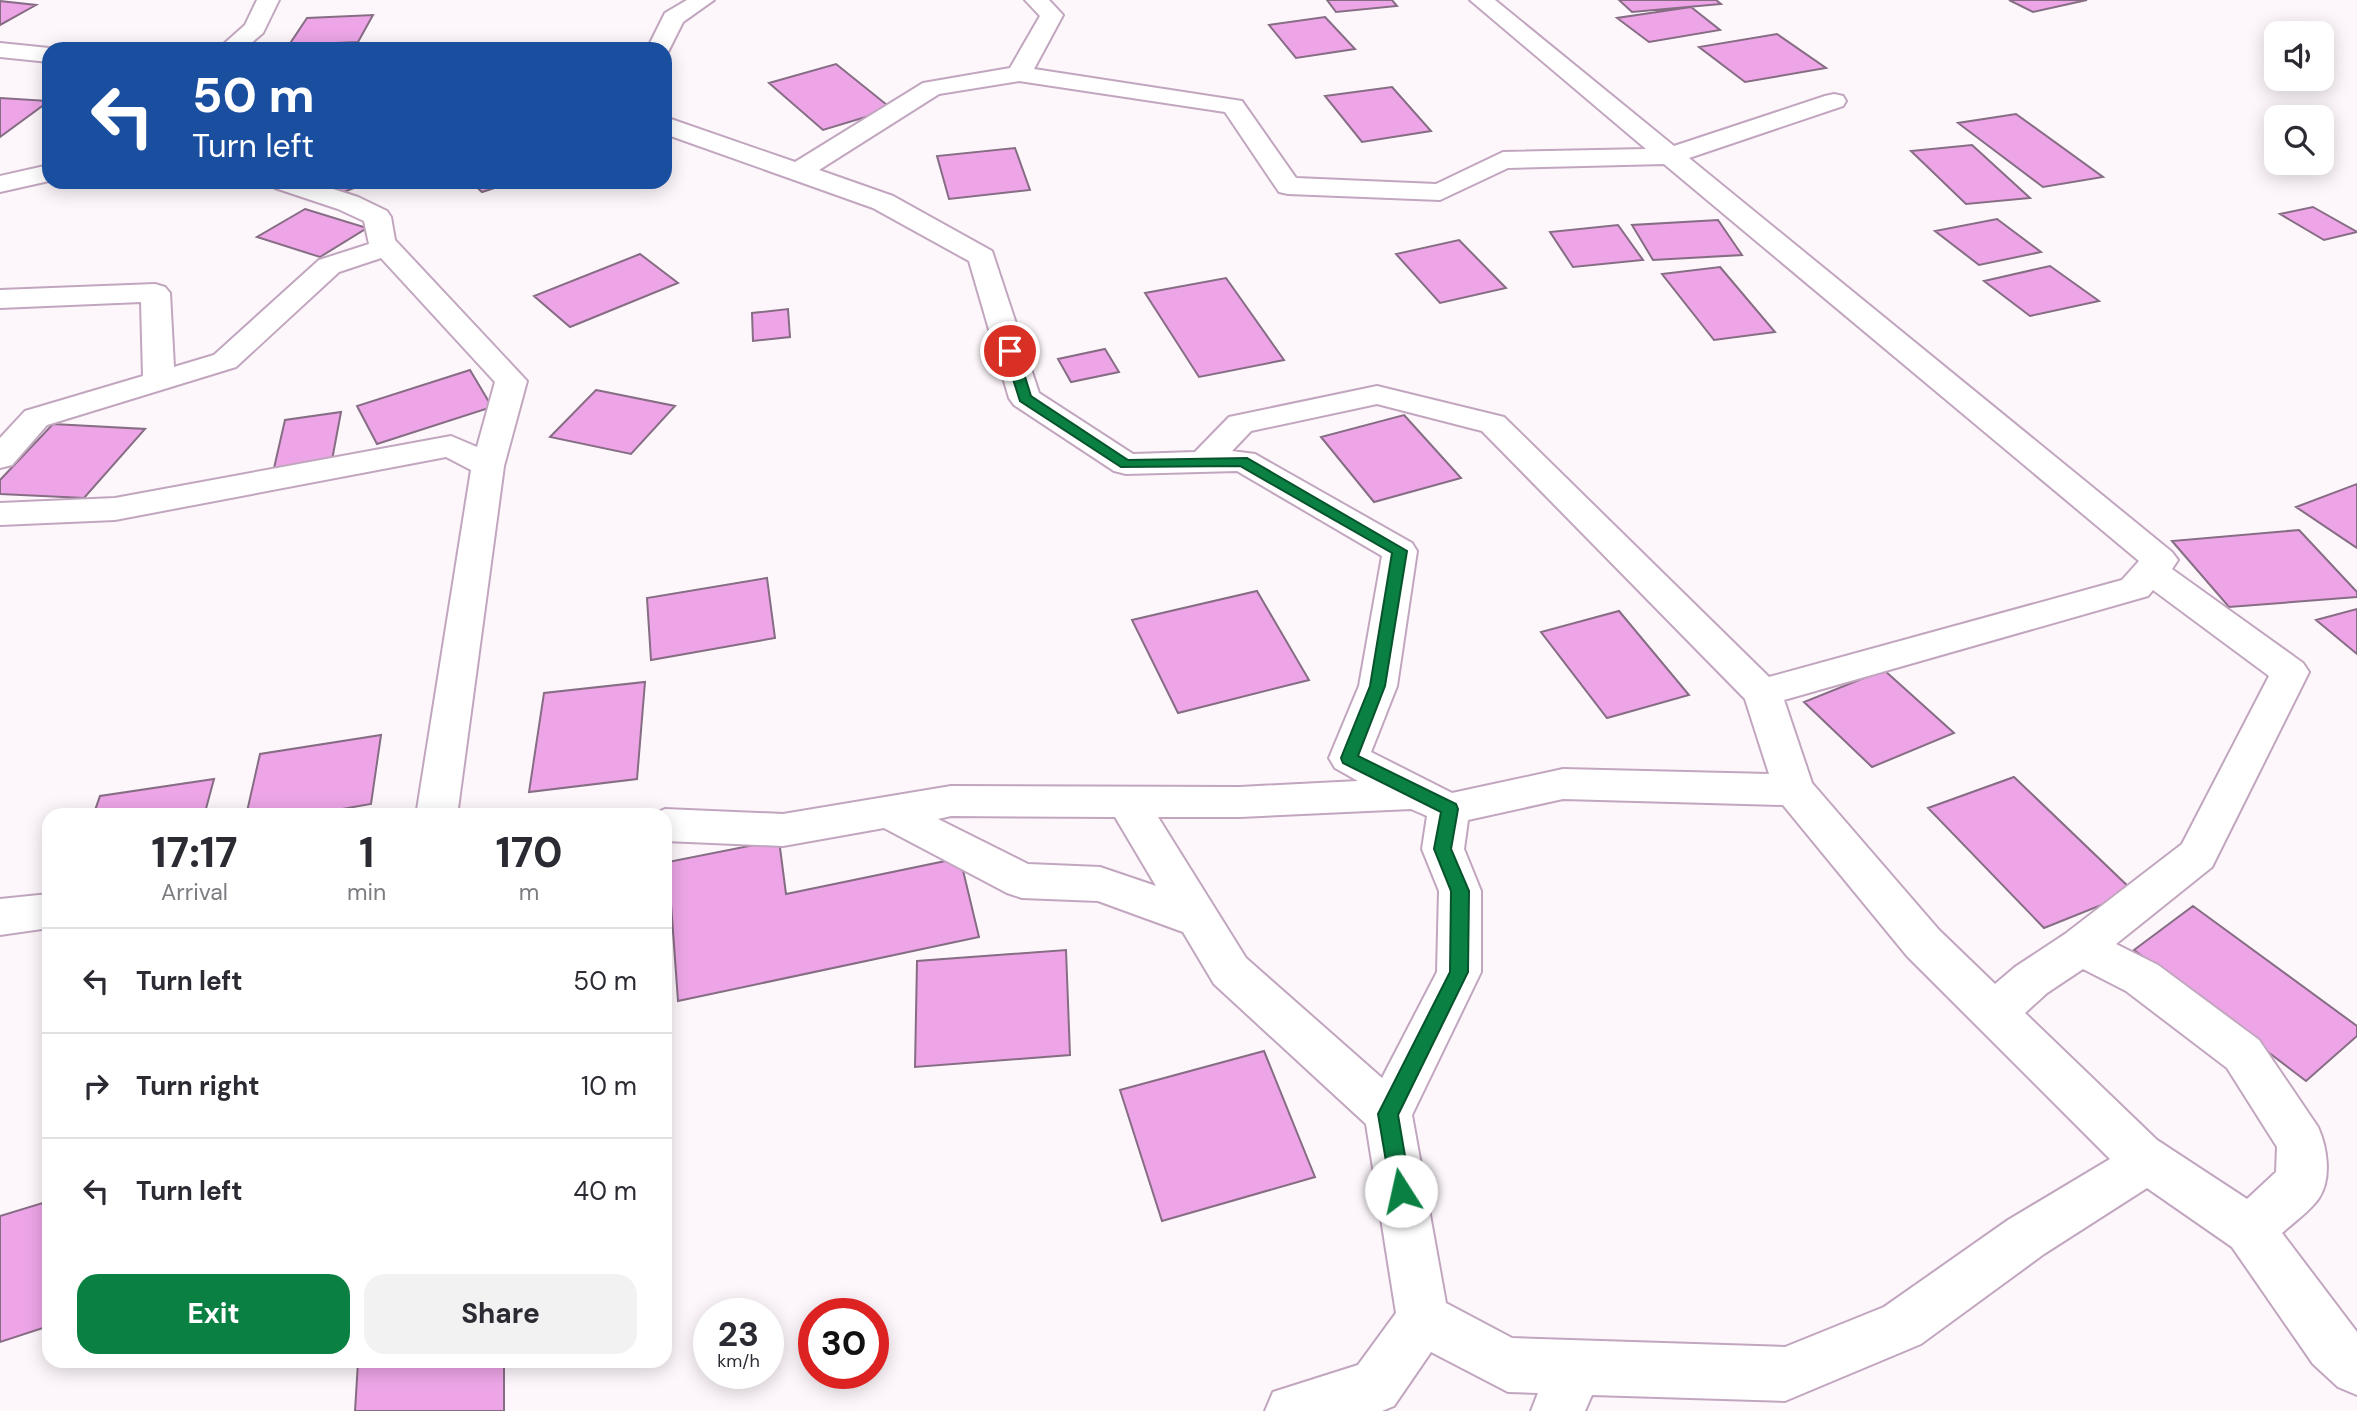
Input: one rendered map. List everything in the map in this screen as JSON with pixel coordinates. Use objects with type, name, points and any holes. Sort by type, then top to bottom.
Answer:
[{"type":"street","points":[[238,42],[255,28],[268,0]]},
{"type":"street","points":[[662,42],[673,18],[703,0]]},
{"type":"street","points":[[1019,74],[1052,15],[1036,0]]},
{"type":"street","points":[[1481,0],[2160,560],[2135,588],[1762,693]]},
{"type":"street","points":[[0,50],[42,54]]},
{"type":"street","points":[[798,172],[932,88],[1019,74],[1233,106],[1288,186],[1440,191],[1503,160],[1669,156],[1834,101]]},
{"type":"street","points":[[672,127],[883,202],[982,257],[1025,398],[1126,464],[1243,461],[1400,551],[1378,686],[1349,758],[1433,801]]},
{"type":"street","points":[[0,184],[42,175]]},
{"type":"street","points":[[305,189],[348,203],[377,217],[382,242],[511,382],[488,466],[437,808]]},
{"type":"street","points":[[0,458],[36,418],[225,361],[329,266],[387,247]]},
{"type":"street","points":[[0,299],[155,293],[159,381]]},
{"type":"street","points":[[1204,463],[1240,424],[1377,395],[1493,424],[1762,693],[1794,790],[1923,943],[2140,1156],[2250,1230],[2332,1345],[2357,1368]]},
{"type":"street","points":[[0,514],[115,509],[451,446],[488,466]]},
{"type":"street","points":[[1994,1013],[2031,980],[2081,947],[2197,855],[2290,671],[2151,571]]},
{"type":"street","points":[[672,825],[783,830],[951,801],[1433,801],[1563,784],[1794,790]]},
{"type":"street","points":[[1292,1411],[1375,1387],[1423,1319],[1388,1114],[1459,972],[1460,891],[1443,849],[1433,801]]},
{"type":"street","points":[[1127,802],[1230,971],[1388,1114]]},
{"type":"street","points":[[888,812],[1022,881],[1100,884],[1198,919]]},
{"type":"street","points":[[0,917],[42,912]]},
{"type":"street","points":[[2081,947],[2142,978],[2243,1054],[2301,1143],[2301,1182],[2250,1230]]},
{"type":"street","points":[[1423,1319],[1508,1365],[1567,1389],[1785,1374],[1902,1326],[2026,1237],[2128,1174],[2140,1156]]},
{"type":"building","points":[[1327,0],[1392,0],[1397,6],[1336,12]]},
{"type":"building","points":[[1619,0],[1716,0],[1721,4],[1632,12]]},
{"type":"building","points":[[2009,0],[2087,0],[2033,12]]},
{"type":"building","points":[[0,1],[36,5],[0,25]]},
{"type":"building","points":[[1691,7],[1720,30],[1649,42],[1617,18]]},
{"type":"building","points":[[373,15],[358,42],[291,42],[307,18]]},
{"type":"building","points":[[1325,17],[1355,49],[1296,58],[1269,25]]},
{"type":"building","points":[[1777,34],[1826,68],[1745,82],[1699,47]]},
{"type":"building","points":[[836,64],[892,109],[823,130],[769,83]]},
{"type":"building","points":[[1392,87],[1431,131],[1362,142],[1325,96]]},
{"type":"building","points":[[0,98],[42,101],[42,106],[0,137]]},
{"type":"building","points":[[2016,114],[2103,177],[2043,187],[1958,123]]},
{"type":"building","points":[[1972,145],[2030,198],[1966,204],[1911,151]]},
{"type":"building","points":[[1015,148],[1030,190],[949,199],[937,156]]},
{"type":"building","points":[[332,189],[352,189],[339,194]]},
{"type":"building","points":[[2313,207],[2357,232],[2324,240],[2280,214]]},
{"type":"building","points":[[305,209],[367,228],[320,257],[257,237]]},
{"type":"building","points":[[1997,219],[2041,252],[1979,265],[1935,231]]},
{"type":"building","points":[[1718,220],[1742,255],[1653,260],[1632,225]]},
{"type":"building","points":[[1618,225],[1643,260],[1573,267],[1550,232]]},
{"type":"building","points":[[1459,240],[1506,288],[1440,303],[1396,254]]},
{"type":"building","points":[[640,254],[678,283],[570,327],[534,296]]},
{"type":"building","points":[[2050,266],[2099,301],[2030,316],[1984,281]]},
{"type":"building","points":[[1720,267],[1775,332],[1714,340],[1662,274]]},
{"type":"building","points":[[1226,278],[1284,360],[1199,377],[1145,293]]},
{"type":"building","points":[[788,309],[790,337],[753,341],[752,313]]},
{"type":"building","points":[[1105,349],[1119,372],[1071,382],[1058,359]]},
{"type":"building","points":[[470,370],[492,407],[377,444],[357,406]]},
{"type":"building","points":[[596,390],[675,406],[631,454],[550,437]]},
{"type":"building","points":[[341,412],[332,460],[274,468],[285,420]]},
{"type":"building","points":[[1404,415],[1461,478],[1374,502],[1321,437]]},
{"type":"building","points":[[53,424],[145,429],[84,498],[0,494],[0,480]]},
{"type":"building","points":[[2357,484],[2357,548],[2296,507]]},
{"type":"building","points":[[2299,530],[2357,592],[2357,597],[2229,607],[2172,541]]},
{"type":"building","points":[[767,578],[775,638],[651,660],[647,598]]},
{"type":"building","points":[[1257,591],[1309,680],[1178,713],[1132,620]]},
{"type":"building","points":[[2357,609],[2357,654],[2316,620]]},
{"type":"building","points":[[1619,611],[1689,695],[1607,718],[1541,632]]},
{"type":"building","points":[[1884,670],[1954,733],[1872,767],[1804,702]]},
{"type":"building","points":[[645,682],[637,779],[529,792],[544,693]]},
{"type":"building","points":[[381,735],[371,804],[348,808],[248,808],[260,754]]},
{"type":"building","points":[[2014,777],[2134,892],[2044,928],[1928,808]]},
{"type":"building","points":[[214,779],[206,808],[96,808],[100,796]]},
{"type":"building","points":[[779,840],[786,894],[960,858],[979,937],[678,1001],[672,918],[672,861]]},
{"type":"building","points":[[2193,906],[2357,1026],[2357,1036],[2306,1081],[2134,950]]},
{"type":"building","points":[[1066,950],[1070,1055],[915,1067],[917,961]]},
{"type":"building","points":[[1264,1051],[1315,1177],[1162,1221],[1120,1090]]},
{"type":"building","points":[[42,1203],[42,1328],[0,1342],[0,1216]]},
{"type":"building","points":[[358,1368],[504,1368],[504,1411],[355,1411]]},
{"type":"route","points":[[1010,351],[1025,398],[1126,464],[1243,461],[1400,551],[1378,686],[1349,758],[1450,809],[1443,849],[1460,891],[1459,972],[1388,1114],[1401,1191]]}]
